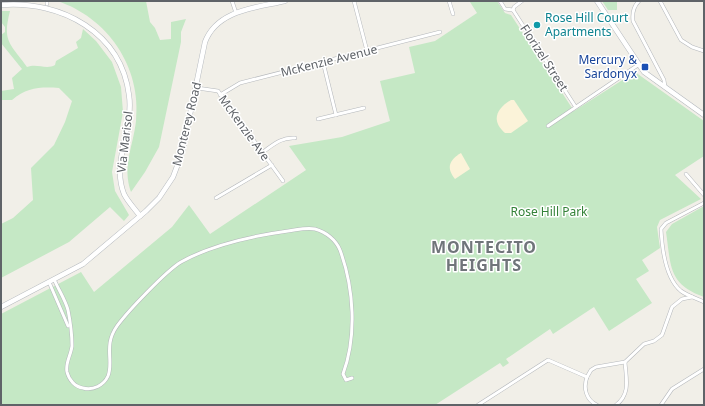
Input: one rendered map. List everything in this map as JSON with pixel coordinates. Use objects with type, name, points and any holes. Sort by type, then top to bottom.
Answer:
[{"type":"street","points":[[232,1],[236,13]]},
{"type":"street","name":"Monterey Road","points":[[1,307],[83,264],[159,198],[172,177],[182,153],[206,42],[211,29],[222,19],[236,13],[285,1]]},
{"type":"street","points":[[354,1],[367,51]]},
{"type":"street","points":[[449,1],[453,14]]},
{"type":"street","points":[[500,1],[505,9],[513,10],[516,5],[522,1]]},
{"type":"street","points":[[597,1],[644,72],[704,115]]},
{"type":"street","points":[[639,1],[634,6],[632,15],[633,21],[664,80],[665,87]]},
{"type":"street","points":[[660,1],[681,40],[692,47],[704,51]]},
{"type":"street","name":"Via Marisol","points":[[1,5],[18,2],[47,2],[76,16],[97,32],[115,54],[122,67],[129,95],[130,112],[120,164],[120,178],[125,194],[140,216]]},
{"type":"street","name":"Florizel Street","points":[[513,10],[575,106]]},
{"type":"street","name":"McKenzie Avenue","points":[[220,95],[240,83],[440,32]]},
{"type":"street","points":[[323,62],[336,115]]},
{"type":"street","points":[[548,126],[575,106],[638,65]]},
{"type":"street","name":"McKenzie Ave","points":[[197,88],[218,91],[283,181]]},
{"type":"street","points":[[318,119],[364,108]]},
{"type":"street","points":[[263,152],[281,139],[286,137],[295,138]]},
{"type":"street","points":[[216,198],[272,165]]},
{"type":"street","points":[[686,174],[704,195]]},
{"type":"street","points":[[704,203],[662,227],[668,271],[678,288],[692,297],[704,302]]},
{"type":"street","points":[[52,280],[68,309],[72,346],[66,366],[70,379],[79,387],[85,389],[99,386],[108,376],[109,344],[116,327],[174,268],[191,258],[247,238],[307,228],[314,229],[329,236],[340,250],[350,292],[353,323],[352,338],[343,377],[346,380],[352,378]]},
{"type":"street","points":[[52,280],[52,291],[68,325],[72,346]]},
{"type":"street","points":[[597,405],[593,403],[585,389],[591,370],[596,367],[626,362],[644,344],[654,341],[662,335],[672,307],[682,299],[692,297]]},
{"type":"street","points":[[62,311],[68,309]]},
{"type":"street","points":[[478,405],[548,360],[588,377]]},
{"type":"street","points":[[616,405],[622,400],[627,390],[626,362]]},
{"type":"street","points":[[661,405],[672,389],[704,369]]},
{"type":"green space","points":[[57,1],[146,1],[150,22],[155,28],[160,40],[171,39],[171,22],[186,19],[181,32],[181,42],[159,147],[145,172],[131,192],[128,165],[135,130],[136,101],[133,82],[127,64],[118,47],[106,32],[91,19],[75,9]]},
{"type":"green space","name":"Rose Hill Park","points":[[497,1],[505,13],[511,15],[574,111],[635,72],[704,121],[704,156],[675,175],[701,199],[660,220],[657,227],[660,248],[642,260],[649,271],[636,279],[652,303],[609,331],[594,307],[553,334],[550,329],[506,359],[509,363],[503,367],[500,363],[435,405],[1,405],[1,314],[81,272],[94,292],[172,227],[189,205],[210,234],[306,170],[289,146],[342,137],[390,121],[380,81],[415,73],[409,47],[435,41],[477,13],[470,2]]},
{"type":"green space","points":[[602,1],[617,1],[617,10],[608,10]]},
{"type":"green space","points":[[1,11],[10,11],[7,36],[12,47],[27,67],[48,67],[55,65],[56,61],[78,48],[76,42],[81,38],[83,29],[96,41],[112,62],[121,87],[123,112],[112,172],[115,191],[129,215],[124,221],[110,207],[69,242],[1,278],[1,224],[13,218],[33,200],[31,168],[54,145],[65,122],[72,101],[59,88],[40,88],[29,90],[23,92],[12,100],[1,100],[1,91],[14,89],[12,78],[22,69],[1,43],[1,35],[5,32],[5,27],[1,22]]},
{"type":"green space","points":[[704,206],[704,297],[692,292],[677,280],[671,264],[666,232],[672,224]]},
{"type":"sand","points":[[511,100],[514,100],[528,121],[511,133],[505,133],[498,124],[497,115],[502,107]]},
{"type":"sand","points":[[461,153],[470,169],[455,179],[450,171],[450,164],[454,158]]},
{"type":"place","name":"Rose Hill Court Apartments","points":[[537,25]]},
{"type":"place","name":"Mercury & Sardonyx","points":[[645,67]]},
{"type":"district","name":"MONTECITO HEIGHTS","points":[[484,256]]}]
